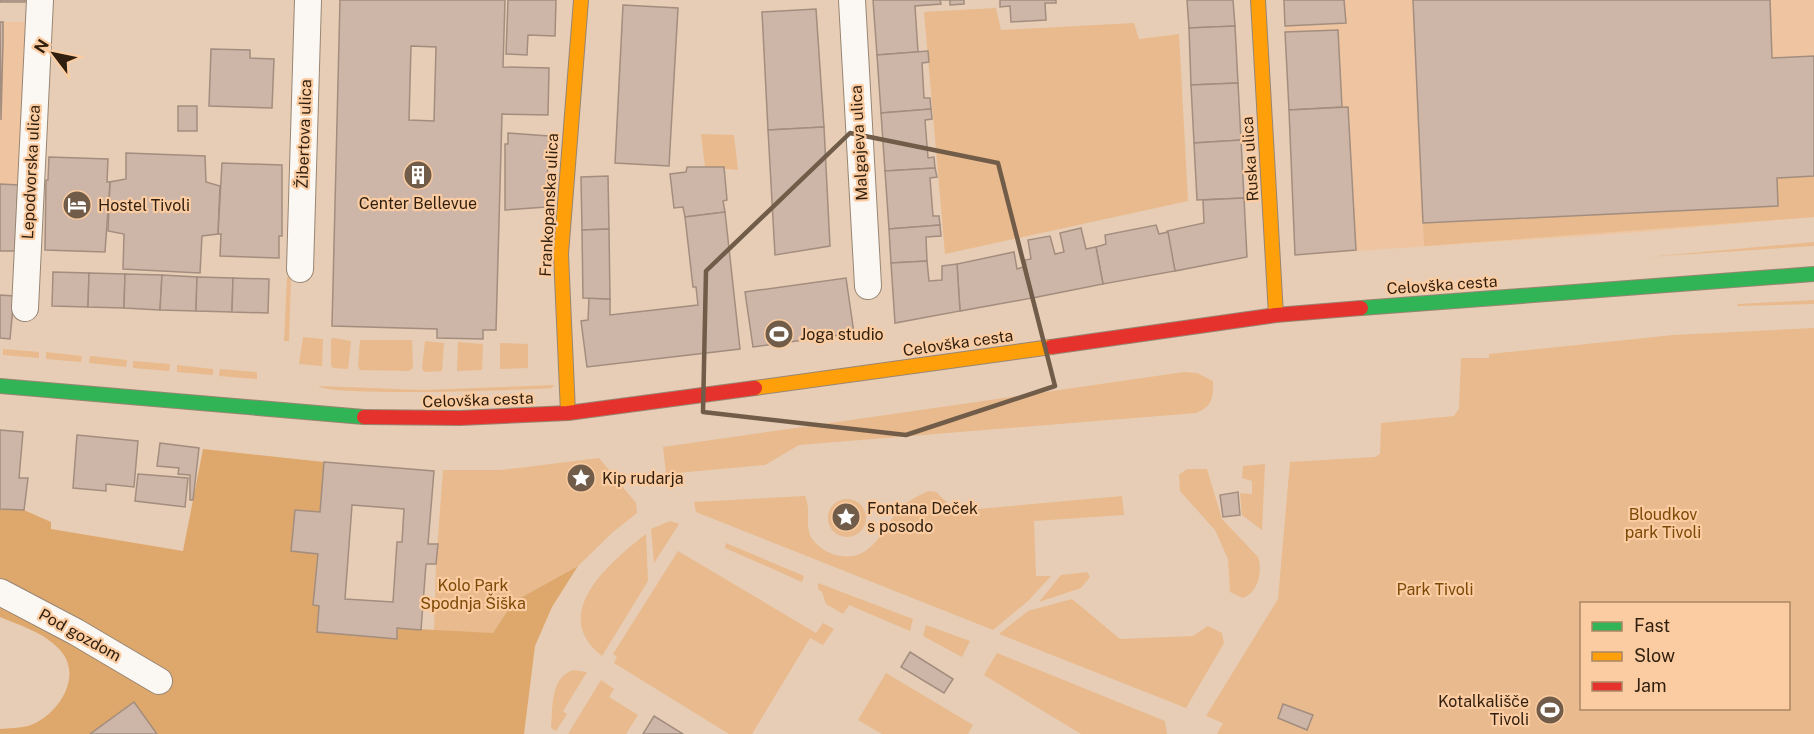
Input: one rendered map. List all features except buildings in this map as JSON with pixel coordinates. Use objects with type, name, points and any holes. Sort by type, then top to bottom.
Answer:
[{"type":"main road","name":"Frankopanska ulica","points":[[568,413],[561,285],[566,155],[582,0]]},
{"type":"main road","name":"Ruska ulica","points":[[1258,0],[1276,315]]},
{"type":"main road","name":"Celovška cesta","points":[[0,386],[343,417],[460,418],[568,413],[1276,315],[1814,273]]},
{"type":"street","name":"Lepodvorska ulica","points":[[25,308],[40,0]]},
{"type":"street","name":"Žibertova ulica","points":[[300,268],[308,0]]},
{"type":"street","name":"Malgajeva ulica","points":[[852,0],[868,286]]},
{"type":"street","name":"Pod gozdom","points":[[0,592],[76,632],[159,681]]},
{"type":"highlighted area","points":[[850,133],[998,163],[1055,386],[906,435],[703,412],[706,271]]},
{"type":"shaded area","points":[[1284,0],[1814,0],[1814,217],[1629,233],[1295,255]]},
{"type":"shaded area","points":[[0,22],[25,22],[18,185],[0,184]]},
{"type":"shaded area","points":[[203,449],[324,462],[320,512],[295,510],[291,551],[318,554],[313,605],[319,606],[317,632],[396,639],[397,628],[493,633],[513,602],[578,566],[552,607],[535,646],[524,734],[0,734],[0,729],[28,726],[50,713],[65,692],[69,681],[69,669],[65,657],[51,642],[30,629],[0,617],[0,509],[24,510],[51,522],[51,529],[183,551]]},
{"type":"green space","points":[[996,8],[1001,30],[1134,23],[1139,39],[1179,34],[1188,201],[945,254],[924,12]]},
{"type":"green space","points":[[701,134],[734,135],[738,170],[705,167]]},
{"type":"green space","points":[[1814,176],[1814,217],[1424,246],[1423,223],[1778,206],[1777,178]]},
{"type":"green space","points":[[1814,242],[1814,246],[1647,257]]},
{"type":"green space","points":[[287,277],[291,277],[289,341],[284,341]]},
{"type":"green space","points":[[1814,300],[1814,304],[1737,306],[1738,304]]},
{"type":"green space","name":"Park Tivoli","points":[[1814,328],[1814,734],[1217,734],[1223,723],[1206,716],[1278,599],[1290,462],[1375,457],[1380,454],[1381,423],[1454,416],[1459,409],[1461,358],[1489,358],[1489,354],[1673,335]]},
{"type":"green space","points":[[303,337],[323,339],[322,366],[299,364]]},
{"type":"green space","points":[[331,339],[351,341],[348,369],[333,368],[331,365]]},
{"type":"green space","points":[[360,340],[412,340],[413,368],[409,371],[360,370],[358,366]]},
{"type":"green space","points":[[425,341],[444,343],[442,371],[425,372],[422,369]]},
{"type":"green space","points":[[458,342],[483,344],[482,370],[457,371]]},
{"type":"green space","points":[[500,343],[528,344],[528,368],[500,369]]},
{"type":"green space","points":[[3,349],[39,352],[39,358],[3,355]]},
{"type":"green space","points":[[46,352],[82,356],[81,362],[46,359]]},
{"type":"green space","points":[[90,356],[127,360],[126,367],[89,363]]},
{"type":"green space","points":[[133,361],[170,364],[169,371],[133,368]]},
{"type":"green space","points":[[177,365],[213,369],[213,375],[177,372]]},
{"type":"green space","points":[[220,369],[257,372],[257,379],[219,376]]},
{"type":"green space","points":[[1184,372],[1197,373],[1213,381],[1211,401],[1196,413],[799,445],[765,465],[666,474],[663,447]]},
{"type":"green space","points":[[554,385],[552,388],[429,392],[356,391],[318,386],[423,390]]},
{"type":"green space","name":"Kolo Park Spodnja Šiška","points":[[599,458],[636,503],[637,513],[613,532],[578,566],[513,602],[493,633],[434,632],[443,470],[501,470]]},
{"type":"green space","points":[[1265,464],[1262,530],[1242,515],[1240,493],[1252,494],[1252,481],[1242,478],[1243,466]]},
{"type":"green space","points":[[1187,469],[1207,469],[1222,519],[1258,557],[1260,569],[1256,587],[1243,598],[1230,592],[1228,559],[1215,530],[1180,491],[1179,475]]},
{"type":"green space","points":[[929,491],[936,492],[956,511],[1122,496],[1124,515],[1034,521],[1036,576],[1051,576],[1028,601],[993,630],[696,512],[694,502],[805,496],[809,530],[813,540],[830,553],[852,556],[869,548],[904,505]]},
{"type":"green space","points":[[847,499],[854,500],[860,505],[865,511],[865,525],[860,531],[854,536],[847,537],[840,536],[834,531],[829,525],[828,518],[829,511],[834,505],[840,500]]},
{"type":"green space","points":[[670,521],[679,524],[654,563],[651,529]]},
{"type":"green space","points":[[646,534],[648,581],[602,656],[587,640],[581,623],[582,607],[590,590],[602,574]]},
{"type":"green space","points":[[726,543],[804,576],[802,582],[725,548]]},
{"type":"green space","points":[[678,551],[816,633],[823,623],[834,629],[823,645],[810,638],[752,734],[729,734],[614,663],[617,657],[613,654]]},
{"type":"green space","points":[[1087,572],[1090,577],[1081,588],[1039,602],[1061,575]]},
{"type":"green space","points":[[818,583],[913,619],[910,631],[849,605],[843,614],[826,604],[822,592],[818,589]]},
{"type":"green space","points":[[1072,599],[1120,639],[1193,636],[1208,626],[1222,633],[1224,643],[1186,708],[999,634],[1028,611]]},
{"type":"green space","points":[[926,625],[970,641],[962,657],[923,636]]},
{"type":"green space","points":[[997,653],[1165,721],[1167,734],[1081,734],[984,675]]},
{"type":"green space","points":[[573,670],[587,672],[563,711],[567,714],[556,731],[551,728],[556,686],[560,679]]},
{"type":"green space","points":[[886,673],[973,725],[968,734],[882,734],[858,720]]},
{"type":"green space","points":[[601,680],[614,689],[609,697],[638,715],[626,734],[568,734]]},
{"type":"traffic: fast","points":[[1361,308],[1814,274]]},
{"type":"traffic: fast","points":[[0,386],[364,417]]},
{"type":"traffic: slow","points":[[568,413],[561,254],[581,0]]},
{"type":"traffic: slow","points":[[1258,0],[1276,315]]},
{"type":"traffic: slow","points":[[755,388],[1051,347]]},
{"type":"traffic: jam","points":[[1051,347],[1276,315],[1361,308]]},
{"type":"traffic: jam","points":[[364,417],[460,418],[568,413],[755,388]]},
{"type":"place","name":"Center Bellevue","points":[[418,175]]},
{"type":"place","name":"Hostel Tivoli","points":[[77,205]]},
{"type":"place","name":"Joga studio","points":[[779,334]]},
{"type":"place","name":"Kip rudarja","points":[[581,478]]},
{"type":"place","name":"Fontana Deček s posodo","points":[[846,517]]},
{"type":"place","name":"Kotalkališče Tivoli","points":[[1550,710]]},
{"type":"park label","name":"Bloudkov park Tivoli","points":[[1663,523]]}]
